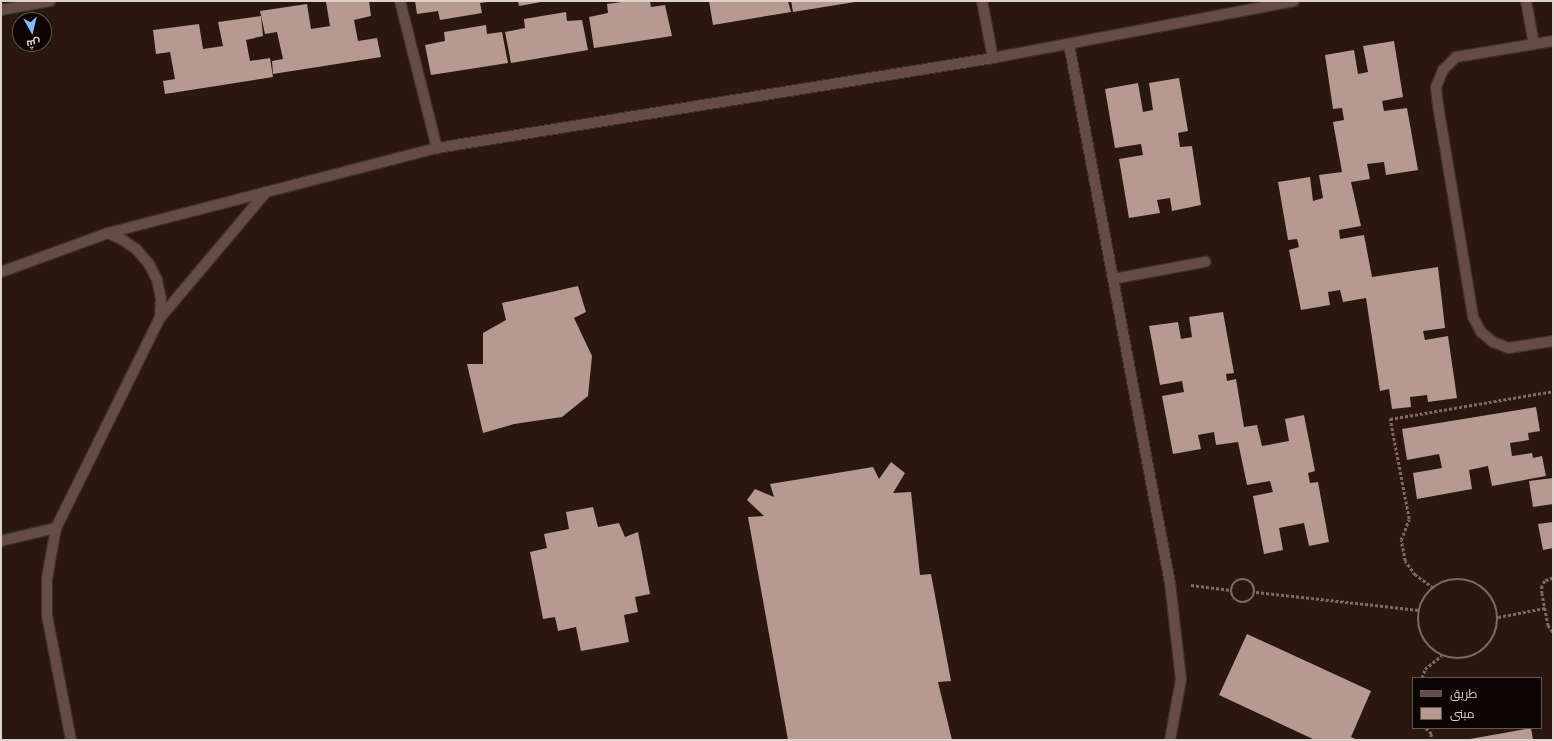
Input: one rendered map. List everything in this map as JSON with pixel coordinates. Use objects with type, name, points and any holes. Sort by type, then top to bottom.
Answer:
[{"type":"street","points":[[1,10],[50,1]]},
{"type":"street","points":[[400,1],[437,148]]},
{"type":"street","points":[[982,1],[993,58]]},
{"type":"street","points":[[1,272],[108,233],[437,148],[993,58],[1273,3],[1294,1]]},
{"type":"street","points":[[1526,1],[1534,44]]},
{"type":"street","points":[[1553,41],[1456,57],[1443,70],[1436,87],[1473,317],[1481,332],[1494,342],[1510,348],[1553,341]]},
{"type":"street","points":[[1069,44],[1170,583],[1180,680],[1170,740]]},
{"type":"street","points":[[71,740],[47,615],[47,578],[56,528],[160,318],[266,192]]},
{"type":"street","points":[[108,233],[123,240],[136,249],[149,264],[158,280],[161,299],[160,318]]},
{"type":"street","points":[[1113,279],[1205,262]]},
{"type":"street","points":[[1,541],[56,528]]},
{"type":"path","points":[[1433,588],[1415,575],[1405,561],[1401,540],[1409,519],[1390,419],[1553,391]]},
{"type":"path","points":[[1553,578],[1546,581],[1542,586],[1548,625],[1553,632]]},
{"type":"path","points":[[1244,579],[1250,580],[1256,592],[1253,598],[1242,603],[1236,601],[1230,590],[1238,580],[1244,579]]},
{"type":"path","points":[[1461,579],[1482,587],[1490,596],[1496,605],[1498,617],[1497,630],[1491,642],[1480,652],[1468,658],[1455,659],[1441,656],[1431,648],[1422,636],[1418,623],[1419,610],[1423,599],[1433,588],[1450,580],[1461,579]]},
{"type":"path","points":[[1170,583],[1230,590]]},
{"type":"path","points":[[1256,592],[1419,610]]},
{"type":"path","points":[[1498,617],[1545,608]]},
{"type":"path","points":[[1422,677],[1425,670],[1441,656]]},
{"type":"path","points":[[1427,729],[1432,734],[1430,740]]},
{"type":"building","points":[[369,1],[371,16],[354,20],[358,41],[377,38],[381,57],[273,74],[272,61],[283,59],[277,32],[265,34],[260,11],[307,4],[311,29],[330,26],[326,2]]},
{"type":"building","points":[[415,1],[488,2],[480,3],[482,13],[440,20],[438,11],[417,14]]},
{"type":"building","points":[[518,1],[541,1],[541,2],[519,6]]},
{"type":"building","points":[[629,1],[650,1],[651,7],[665,5],[672,36],[594,48],[589,17],[608,13],[607,4]]},
{"type":"building","points":[[709,1],[788,1],[791,12],[713,25]]},
{"type":"building","points":[[791,1],[855,1],[855,2],[793,12]]},
{"type":"building","points":[[566,12],[567,21],[582,20],[588,50],[511,63],[505,32],[525,28],[524,19]]},
{"type":"building","points":[[261,16],[263,36],[246,40],[250,61],[270,58],[273,77],[165,94],[163,81],[175,79],[170,52],[156,54],[153,30],[199,24],[203,49],[223,46],[218,22]]},
{"type":"building","points":[[486,25],[487,34],[502,32],[508,63],[431,75],[425,45],[445,41],[444,32]]},
{"type":"building","points":[[1394,41],[1403,97],[1382,101],[1384,111],[1407,108],[1418,170],[1386,175],[1384,162],[1367,164],[1370,179],[1351,182],[1361,226],[1339,230],[1340,239],[1364,235],[1372,277],[1438,267],[1445,328],[1423,331],[1425,340],[1448,336],[1457,398],[1428,402],[1427,395],[1410,397],[1411,407],[1392,409],[1389,389],[1380,391],[1366,298],[1343,302],[1340,290],[1328,292],[1330,305],[1301,310],[1289,250],[1299,247],[1297,239],[1288,240],[1278,182],[1310,177],[1313,201],[1323,198],[1319,175],[1342,172],[1333,122],[1344,120],[1342,108],[1333,109],[1325,55],[1354,50],[1358,74],[1368,72],[1363,46]]},
{"type":"building","points":[[1179,78],[1188,131],[1178,133],[1180,147],[1192,146],[1201,205],[1172,211],[1170,198],[1157,200],[1160,213],[1129,218],[1119,159],[1143,155],[1141,144],[1115,148],[1105,89],[1138,83],[1143,112],[1153,110],[1149,83]]},
{"type":"building","points":[[578,286],[586,312],[574,318],[592,356],[588,396],[562,417],[514,424],[483,433],[467,364],[483,364],[483,333],[506,320],[502,303]]},
{"type":"building","points":[[1223,312],[1234,373],[1226,374],[1227,381],[1236,379],[1244,427],[1257,425],[1262,446],[1289,441],[1285,419],[1304,415],[1315,471],[1308,473],[1310,483],[1318,482],[1329,542],[1309,546],[1304,523],[1279,528],[1283,550],[1264,554],[1253,496],[1273,492],[1270,481],[1247,485],[1238,442],[1216,445],[1214,432],[1198,435],[1201,449],[1173,454],[1162,396],[1184,392],[1182,381],[1160,385],[1149,326],[1178,322],[1181,339],[1192,337],[1189,317]]},
{"type":"building","points":[[1536,407],[1540,431],[1528,433],[1529,440],[1510,443],[1512,456],[1532,453],[1533,458],[1542,456],[1546,476],[1492,486],[1488,466],[1469,470],[1472,489],[1417,499],[1413,473],[1442,468],[1439,454],[1407,460],[1402,429]]},
{"type":"building","points":[[891,462],[905,473],[893,493],[911,492],[920,575],[931,574],[951,681],[938,682],[952,740],[788,740],[748,517],[764,516],[747,500],[755,489],[774,497],[770,484],[873,467],[879,479]]},
{"type":"building","points":[[1553,478],[1553,504],[1533,507],[1529,481]]},
{"type":"building","points":[[593,507],[598,527],[619,523],[625,537],[638,532],[650,594],[635,597],[638,612],[624,615],[629,642],[581,651],[576,627],[558,631],[555,617],[543,619],[530,552],[547,548],[544,534],[569,529],[566,512]]},
{"type":"building","points":[[1553,522],[1553,548],[1543,550],[1538,524]]},
{"type":"building","points":[[1247,634],[1371,691],[1351,737],[1358,740],[1315,740],[1219,695]]},
{"type":"building","points":[[1531,729],[1533,740],[1470,740]]}]
